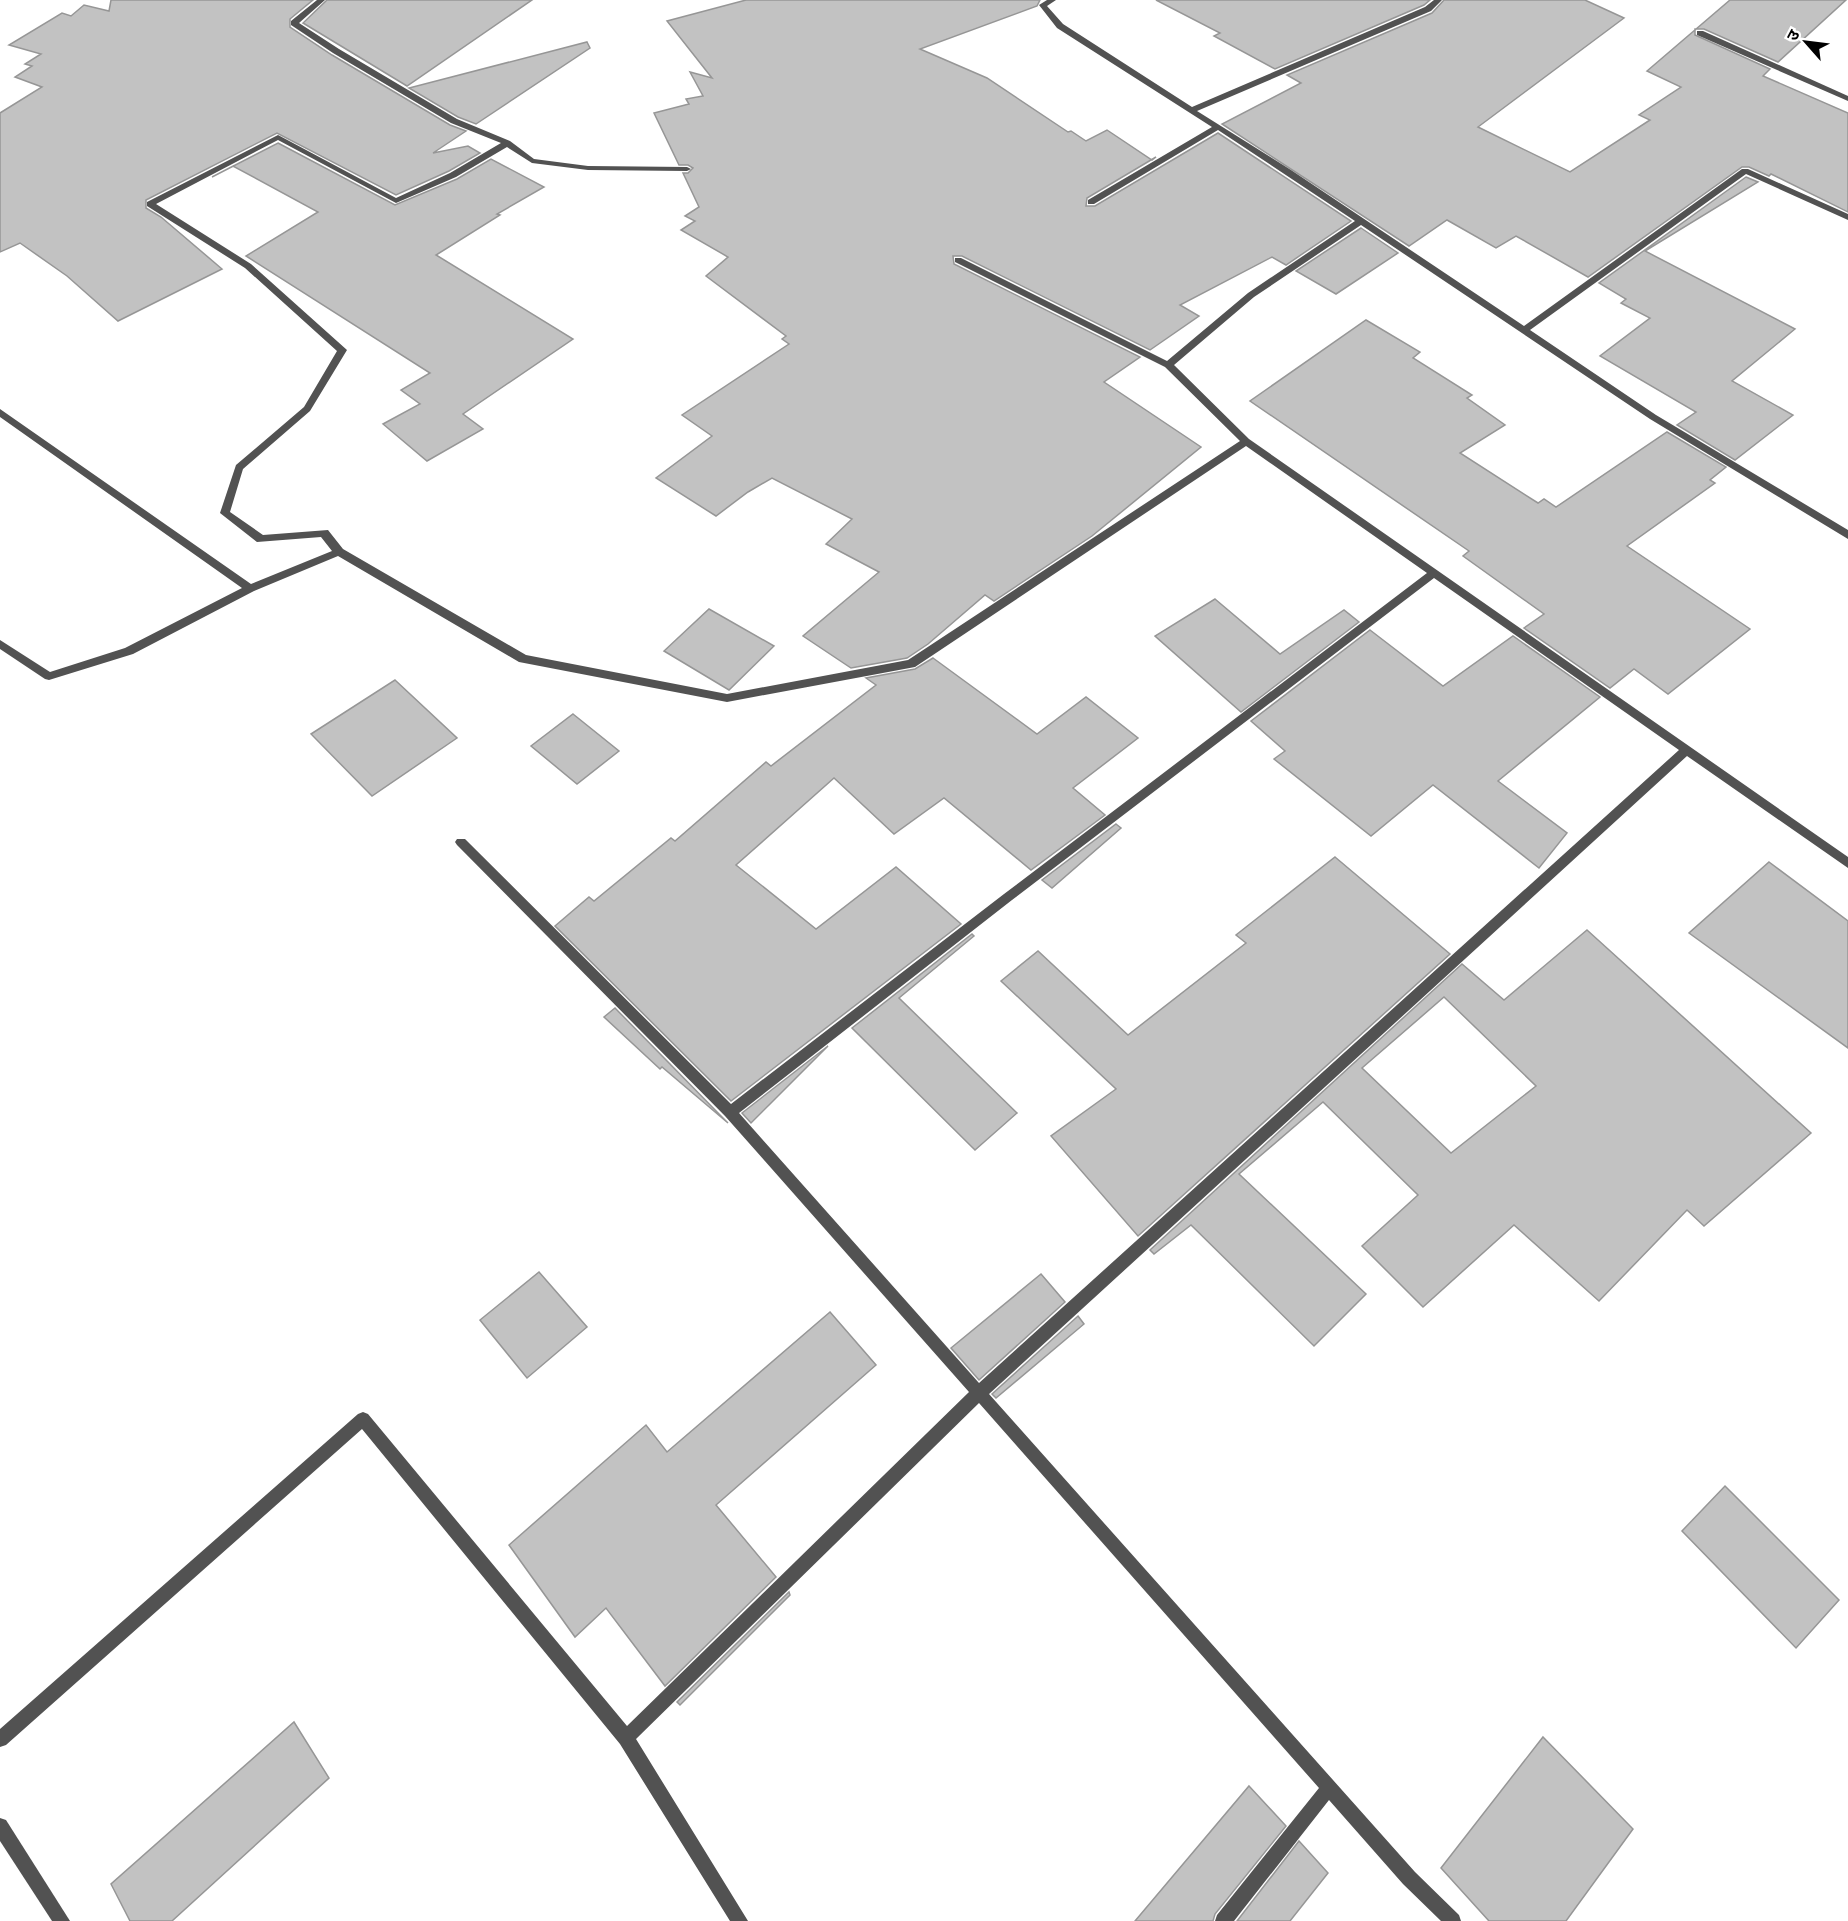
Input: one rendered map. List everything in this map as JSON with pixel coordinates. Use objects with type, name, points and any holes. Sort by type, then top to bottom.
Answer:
[{"type":"street","points":[[321,0],[294,23],[336,51],[454,121],[507,143],[532,161],[588,168],[687,169]]},
{"type":"street","points":[[1052,0],[1042,5],[1060,26],[1361,221],[1653,417],[1848,535]]},
{"type":"street","points":[[1192,110],[1428,9],[1438,0]]},
{"type":"street","points":[[1700,33],[1848,99]]},
{"type":"street","points":[[1091,202],[1218,127]]},
{"type":"street","points":[[507,143],[453,175],[396,201],[278,137],[150,204],[248,266],[342,350],[307,409],[239,467],[225,513],[261,539],[324,533],[339,552],[523,659],[727,698],[911,664],[1246,441]]},
{"type":"street","points":[[1525,330],[1745,171],[1848,217]]},
{"type":"street","points":[[1168,365],[1251,295],[1361,221]]},
{"type":"street","points":[[958,260],[1168,365],[1246,441],[1848,863]]},
{"type":"street","points":[[0,412],[250,588]]},
{"type":"street","points":[[0,644],[49,676],[129,651],[250,588],[339,552]]},
{"type":"street","points":[[730,1112],[1434,573]]},
{"type":"street","points":[[626,1738],[979,1393],[1687,750]]},
{"type":"street","points":[[461,842],[730,1112],[1409,1878],[1453,1921]]},
{"type":"street","points":[[0,1739],[363,1419],[626,1738],[740,1921]]},
{"type":"street","points":[[1223,1921],[1329,1788]]},
{"type":"street","points":[[0,1826],[62,1921]]},
{"type":"building","points":[[111,0],[313,0],[290,19],[290,27],[332,55],[450,125],[466,131],[433,153],[468,146],[480,153],[449,171],[396,195],[277,133],[146,200],[146,208],[161,217],[222,269],[118,321],[67,276],[20,243],[0,252],[0,113],[42,87],[15,77],[32,66],[25,64],[41,54],[9,45],[62,13],[71,16],[84,5],[109,11]]},
{"type":"building","points":[[327,0],[532,0],[407,86],[303,23]]},
{"type":"building","points":[[746,0],[1040,0],[1037,6],[920,49],[987,78],[1068,132],[1071,131],[1086,141],[1107,130],[1152,160],[1087,198],[1086,206],[1095,206],[1218,133],[1351,221],[1286,265],[1272,257],[1180,305],[1199,316],[1150,350],[962,256],[953,256],[954,264],[1140,357],[1104,382],[1201,447],[1092,536],[994,601],[985,595],[928,644],[907,658],[851,668],[803,636],[879,572],[826,544],[852,519],[772,478],[748,492],[716,516],[656,478],[712,436],[682,415],[789,344],[782,339],[786,336],[706,276],[728,257],[681,230],[695,221],[685,216],[699,207],[683,173],[688,173],[693,168],[688,165],[679,165],[654,113],[689,104],[686,99],[703,96],[690,72],[712,78],[667,21]]},
{"type":"building","points":[[1156,0],[1430,0],[1424,5],[1275,69],[1214,36],[1220,33]]},
{"type":"building","points":[[1444,0],[1585,0],[1624,18],[1478,127],[1570,172],[1650,120],[1639,115],[1681,87],[1647,71],[1695,30],[1695,35],[1770,69],[1763,76],[1848,113],[1848,212],[1771,174],[1769,176],[1749,167],[1742,167],[1588,277],[1516,236],[1496,248],[1447,220],[1409,246],[1222,124],[1301,83],[1287,75],[1432,13]]},
{"type":"building","points":[[1730,0],[1846,0],[1778,62],[1704,29],[1696,29]]},
{"type":"building","points":[[587,42],[590,48],[476,124],[458,117],[409,88]]},
{"type":"building","points":[[278,143],[395,205],[457,179],[491,159],[544,187],[497,214],[500,215],[436,255],[573,339],[463,414],[483,429],[427,461],[383,424],[420,404],[401,390],[430,373],[246,256],[318,212],[233,166]]},
{"type":"building","points":[[1746,177],[1758,182],[1645,251],[1795,329],[1732,381],[1793,415],[1735,460],[1677,425],[1696,412],[1600,356],[1650,318],[1621,303],[1626,299],[1599,283]]},
{"type":"building","points":[[1361,228],[1398,253],[1336,294],[1296,271]]},
{"type":"building","points":[[1366,320],[1420,352],[1413,358],[1472,395],[1467,398],[1505,425],[1460,453],[1538,503],[1544,499],[1556,507],[1667,432],[1726,467],[1710,480],[1715,483],[1627,546],[1750,629],[1668,694],[1634,669],[1610,688],[1524,628],[1544,614],[1463,556],[1469,551],[1250,401]]},
{"type":"building","points":[[1215,599],[1280,654],[1344,610],[1359,622],[1241,712],[1155,636]]},
{"type":"building","points":[[709,609],[774,646],[729,690],[664,651]]},
{"type":"building","points":[[1370,630],[1443,686],[1513,636],[1600,697],[1498,781],[1567,833],[1539,868],[1433,785],[1371,836],[1274,759],[1285,751],[1251,721]]},
{"type":"building","points":[[933,658],[1037,734],[1086,697],[1138,738],[1073,788],[1105,815],[1031,870],[944,798],[894,834],[834,778],[736,865],[816,929],[896,867],[961,924],[731,1101],[555,926],[589,897],[594,901],[671,838],[675,841],[766,762],[771,766],[876,685],[866,678],[915,669]]},
{"type":"building","points":[[395,680],[457,738],[372,796],[311,734]]},
{"type":"building","points":[[573,714],[619,751],[577,784],[531,746]]},
{"type":"building","points":[[1116,824],[1121,828],[1052,888],[1042,880]]},
{"type":"building","points":[[1335,857],[1450,954],[1138,1236],[1051,1136],[1116,1089],[1001,981],[1038,951],[1128,1035],[1246,943],[1236,935]]},
{"type":"building","points":[[1769,862],[1848,921],[1848,1048],[1689,933]]},
{"type":"building","points":[[1587,930],[1811,1133],[1704,1226],[1687,1210],[1599,1301],[1514,1225],[1423,1307],[1362,1246],[1418,1195],[1323,1102],[1239,1174],[1366,1294],[1314,1346],[1191,1225],[1154,1254],[1150,1250],[1462,964],[1504,1000]],"holes":[[[1444,997],[1536,1086],[1451,1153],[1362,1068]]]},
{"type":"building","points":[[972,934],[974,936],[899,998],[1017,1113],[975,1150],[852,1028]]},
{"type":"building","points":[[615,1008],[728,1123],[662,1067],[660,1069],[604,1017]]},
{"type":"building","points":[[828,1046],[751,1123],[742,1113]]},
{"type":"building","points":[[539,1272],[587,1327],[527,1378],[480,1320]]},
{"type":"building","points":[[1041,1274],[1065,1302],[979,1380],[951,1348]]},
{"type":"building","points":[[830,1312],[876,1365],[716,1505],[776,1577],[665,1686],[606,1608],[575,1637],[509,1545],[646,1425],[667,1452]]},
{"type":"building","points":[[1078,1316],[1084,1324],[996,1398],[992,1394]]},
{"type":"building","points":[[1725,1486],[1839,1600],[1796,1648],[1682,1531]]},
{"type":"building","points":[[789,1592],[790,1595],[680,1705],[677,1702]]},
{"type":"building","points":[[294,1722],[329,1778],[172,1921],[130,1921],[111,1884]]},
{"type":"building","points":[[1543,1737],[1633,1829],[1566,1921],[1489,1921],[1441,1868]]},
{"type":"building","points":[[1249,1786],[1286,1826],[1215,1914],[1213,1921],[1135,1921]]},
{"type":"building","points":[[1299,1841],[1328,1873],[1290,1921],[1237,1921]]}]
